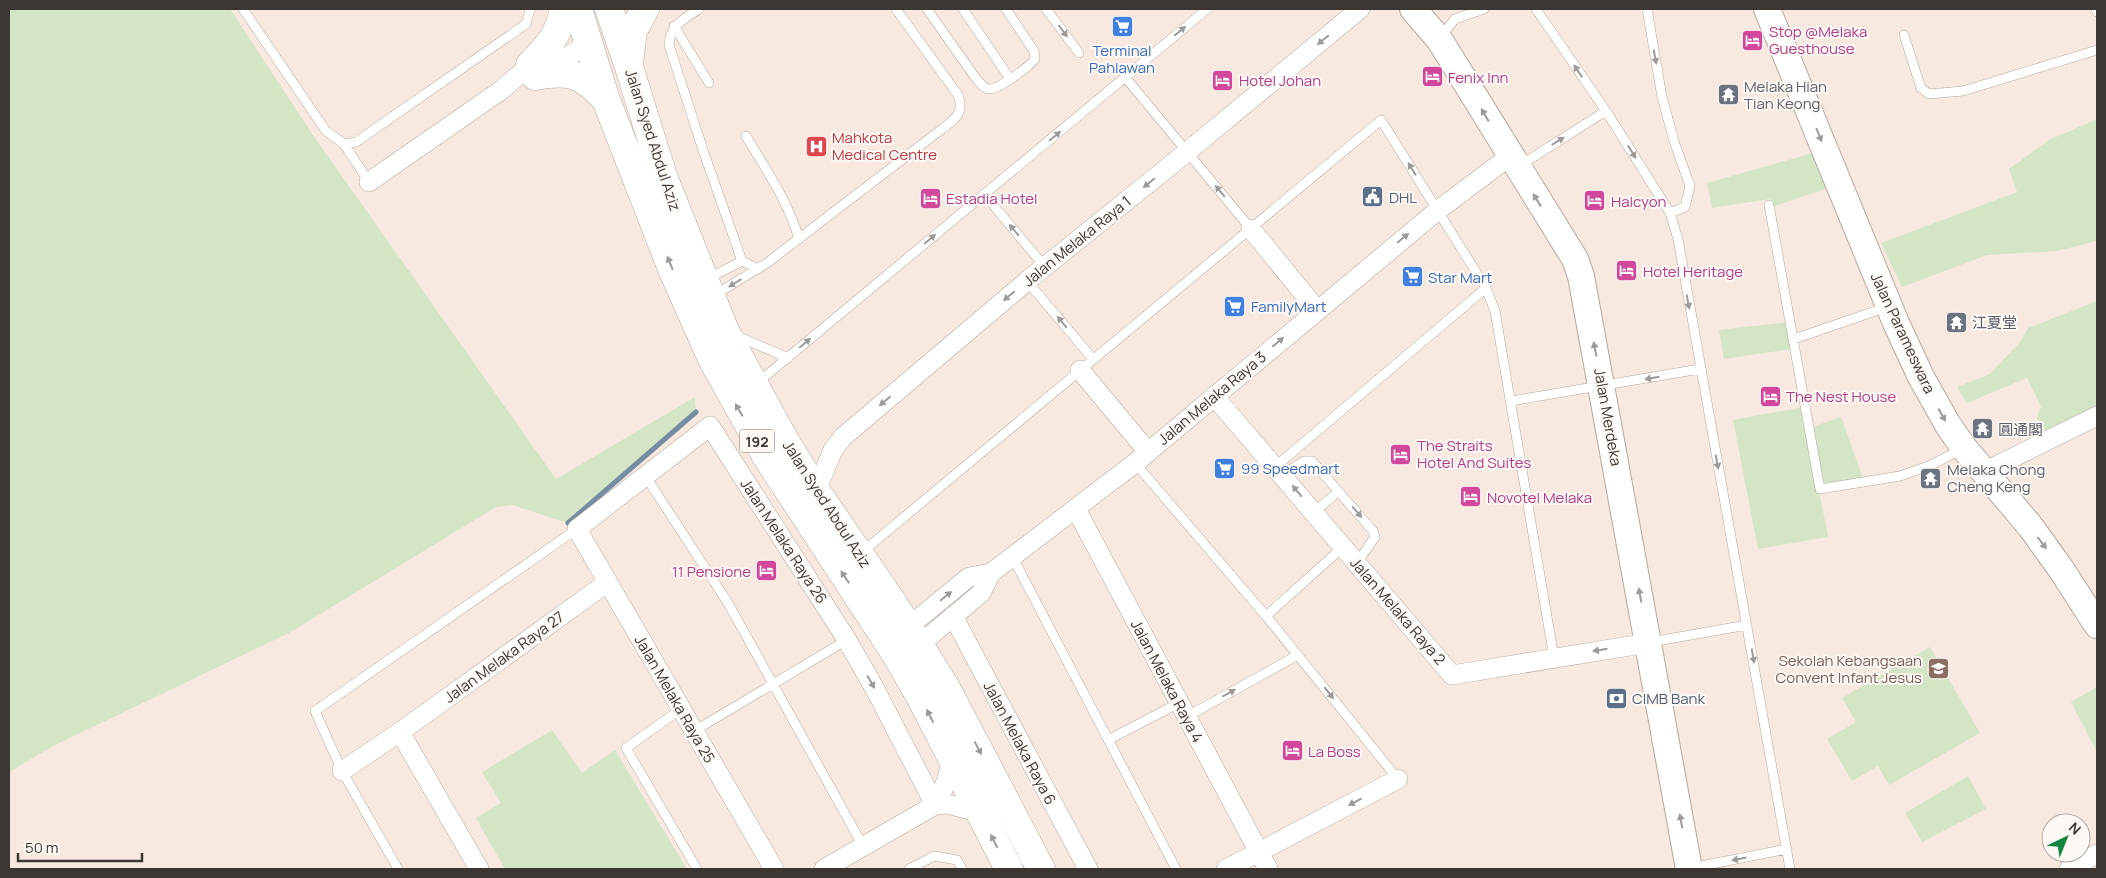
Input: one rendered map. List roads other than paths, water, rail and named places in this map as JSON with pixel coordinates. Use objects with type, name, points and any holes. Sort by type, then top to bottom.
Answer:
[{"type":"main road","points":[[532,71],[554,39],[561,24],[638,9]]},
{"type":"main road","points":[[629,67],[633,31],[645,9]]},
{"type":"main road","name":"Jalan Merdeka","points":[[1413,9],[1434,26],[1514,162],[1575,259],[1581,276],[1687,869]]},
{"type":"main road","name":"Jalan Parameswara","points":[[1768,9],[1921,377],[1948,425],[1964,448],[2036,534],[2096,619]]},
{"type":"main road","name":"Jalan Syed Abdul Aziz","points":[[591,18],[629,67],[662,176],[725,331],[754,386],[816,491],[860,554],[945,686],[1042,869]]},
{"type":"main road","name":"Jalan Syed Abdul Aziz","points":[[591,18],[606,100],[696,324],[734,402],[775,471],[896,656],[952,759],[1008,869]]},
{"type":"main road","points":[[532,71],[575,74],[592,84],[606,100]]},
{"type":"street","name":"Jalan Melaka Raya 1","points":[[816,491],[833,450],[843,438],[1027,281],[1188,152],[1360,9]]},
{"type":"street","points":[[370,182],[500,91],[532,71],[591,18]]},
{"type":"street","name":"Jalan Melaka Raya 3","points":[[914,636],[953,616],[981,593],[991,573],[1013,558],[1142,457],[1437,211],[1514,162]]},
{"type":"street","points":[[1251,229],[1316,310]]},
{"type":"street","points":[[1087,365],[1142,457]]},
{"type":"street","name":"Jalan Melaka Raya 2","points":[[1214,396],[1452,674],[1648,643]]},
{"type":"street","points":[[1984,472],[2097,416]]},
{"type":"street","name":"Jalan Melaka Raya 26","points":[[577,529],[710,426],[847,640],[880,699],[934,805]]},
{"type":"street","name":"Jalan Melaka Raya 4","points":[[1076,509],[1268,869]]},
{"type":"street","name":"Jalan Melaka Raya 25","points":[[577,529],[774,869]]},
{"type":"street","points":[[914,636],[969,577],[991,573]]},
{"type":"street","name":"Jalan Melaka Raya 27","points":[[342,771],[400,732],[608,582]]},
{"type":"street","name":"Jalan Melaka Raya 6","points":[[953,616],[1088,869]]},
{"type":"street","points":[[400,732],[479,869]]},
{"type":"street","points":[[824,869],[934,805],[942,795],[952,759]]},
{"type":"street","points":[[1226,869],[1398,779]]},
{"type":"street","points":[[934,805],[947,804],[979,812]]},
{"type":"street","points":[[2069,869],[2097,854]]},
{"type":"lane","points":[[243,9],[326,131],[344,144],[370,182]]},
{"type":"lane","points":[[344,144],[356,142],[526,24],[530,9]]},
{"type":"lane","points":[[700,9],[674,26],[671,31],[669,45],[699,141],[742,261],[758,269]]},
{"type":"lane","points":[[708,289],[758,269],[948,125],[961,108],[958,95],[896,9]]},
{"type":"lane","points":[[927,9],[977,80],[986,89],[992,90],[1033,62],[1036,56],[1006,9]]},
{"type":"lane","points":[[963,9],[1010,79]]},
{"type":"lane","points":[[1046,9],[1079,53]]},
{"type":"lane","points":[[754,386],[984,194],[1106,89],[1125,77],[1207,9]]},
{"type":"lane","points":[[1434,26],[1484,9]]},
{"type":"lane","points":[[1536,9],[1606,111],[1670,214],[1678,239],[1790,869]]},
{"type":"lane","points":[[1647,9],[1662,97],[1674,141],[1690,186],[1685,207],[1670,214]]},
{"type":"lane","points":[[674,26],[709,83]]},
{"type":"lane","points":[[1904,35],[1921,88],[1929,94],[1963,91],[2097,50]]},
{"type":"lane","points":[[1125,77],[1251,229]]},
{"type":"lane","points":[[1514,162],[1606,111]]},
{"type":"lane","points":[[860,554],[1381,120],[1486,288],[1495,311],[1554,658]]},
{"type":"lane","points":[[746,136],[781,194],[792,216],[799,239]]},
{"type":"lane","points":[[984,194],[1045,267]]},
{"type":"lane","points":[[1769,205],[1812,434],[1820,489],[1900,476],[1930,465],[1964,448]]},
{"type":"lane","points":[[708,289],[742,261]]},
{"type":"lane","points":[[1027,281],[1087,365]]},
{"type":"lane","points":[[1279,470],[1486,288]]},
{"type":"lane","points":[[1794,339],[1890,306]]},
{"type":"lane","points":[[725,331],[788,358]]},
{"type":"lane","points":[[1511,402],[1700,369]]},
{"type":"lane","points":[[1142,457],[1266,616],[1398,779]]},
{"type":"lane","points":[[1279,470],[1304,461],[1312,461],[1373,531],[1374,537],[1357,563]]},
{"type":"lane","points":[[646,476],[728,603],[863,846]]},
{"type":"lane","points":[[1314,512],[1338,492]]},
{"type":"lane","points":[[398,869],[342,771],[315,711],[577,529]]},
{"type":"lane","points":[[1266,616],[1344,548]]},
{"type":"lane","points":[[1013,558],[1176,869]]},
{"type":"lane","points":[[1648,643],[1747,625]]},
{"type":"lane","points":[[694,731],[847,640]]},
{"type":"lane","points":[[1108,740],[1183,710],[1298,655]]},
{"type":"lane","points":[[681,709],[626,748],[697,869]]},
{"type":"lane","points":[[1687,869],[1786,849]]},
{"type":"lane","points":[[909,869],[934,856],[957,860],[962,869]]},
{"type":"waterway","points":[[568,523],[696,412]]},
{"type":"place","name":"Terminal Pahlawan","points":[[1122,27]]},
{"type":"place","name":"Stop @Melaka Guesthouse","points":[[1753,40]]},
{"type":"place","name":"Fenix Inn","points":[[1432,77]]},
{"type":"place","name":"Hotel Johan","points":[[1223,80]]},
{"type":"place","name":"Melaka Hian Tian Keong","points":[[1728,95]]},
{"type":"place","name":"Mahkota Medical Centre","points":[[816,146]]},
{"type":"place","name":"DHL","points":[[1373,197]]},
{"type":"place","name":"Estadia Hotel","points":[[930,198]]},
{"type":"place","name":"Halcyon","points":[[1595,201]]},
{"type":"place","name":"Hotel Heritage","points":[[1627,271]]},
{"type":"place","name":"Star Mart","points":[[1412,277]]},
{"type":"place","name":"FamilyMart","points":[[1235,306]]},
{"type":"place","name":"江夏堂","points":[[1956,322]]},
{"type":"place","name":"The Nest House","points":[[1770,396]]},
{"type":"place","name":"圓通閣","points":[[1982,429]]},
{"type":"place","name":"The Straits Hotel And Suites","points":[[1401,454]]},
{"type":"place","name":"99 Speedmart","points":[[1225,468]]},
{"type":"place","name":"Melaka Chong Cheng Keng","points":[[1931,478]]},
{"type":"place","name":"Novotel Melaka","points":[[1471,497]]},
{"type":"place","name":"11 Pensione","points":[[767,571]]},
{"type":"place","name":"Sekolah Kebangsaan Convent Infant Jesus","points":[[1938,669]]},
{"type":"place","name":"CIMB Bank","points":[[1616,698]]},
{"type":"place","name":"La Boss","points":[[1292,751]]}]
